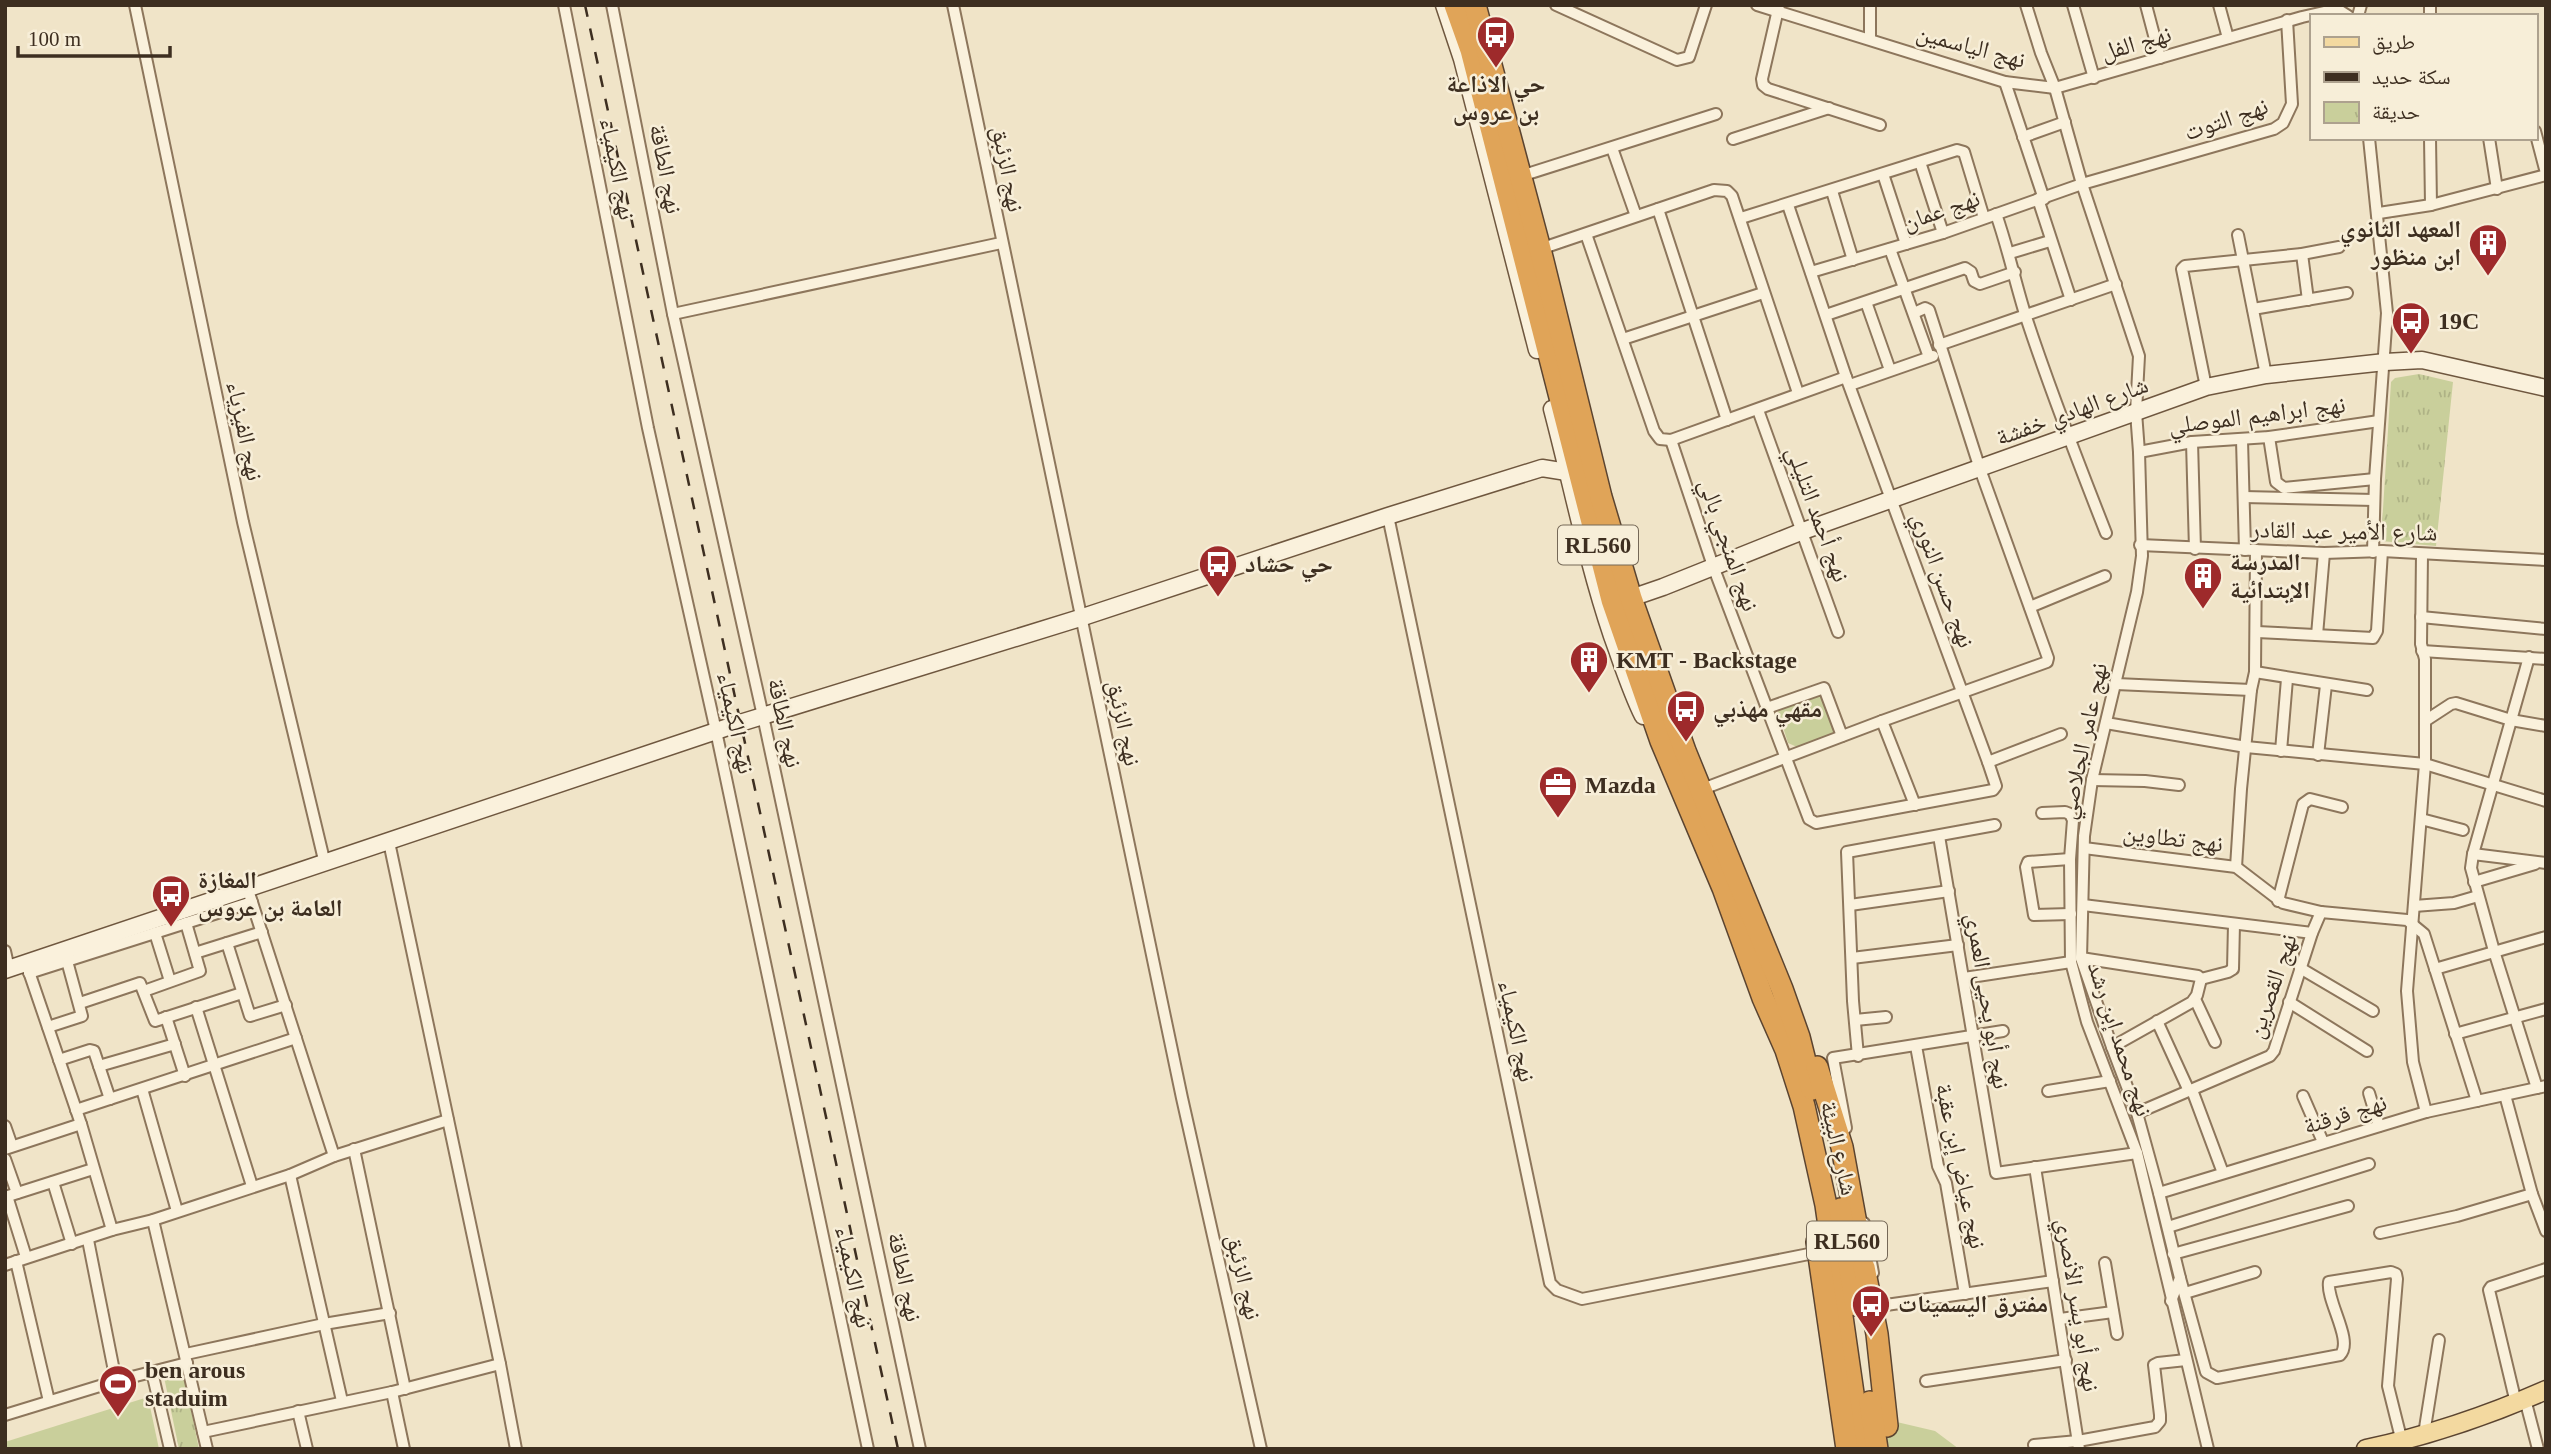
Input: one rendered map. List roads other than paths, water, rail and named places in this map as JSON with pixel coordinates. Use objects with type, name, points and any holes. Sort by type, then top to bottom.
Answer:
[{"type":"highway","name":"RL560","points":[[1455,5],[1471,50],[1612,600],[1661,741],[1723,888],[1772,1020]]},
{"type":"highway","name":"RL560","points":[[1475,5],[1540,249],[1601,497],[1631,598],[1700,790],[1799,1037],[1825,1139],[1849,1251],[1877,1449]]},
{"type":"highway","points":[[1782,989],[1799,1016],[1842,1147],[1877,1334],[1891,1449]]},
{"type":"highway","points":[[1772,1020],[1810,1195],[1847,1449]]},
{"type":"highway","name":"شارع البيئة","points":[[1772,1020],[1804,1106],[1826,1205],[1861,1449]]},
{"type":"main road","points":[[2366,1449],[2402,1442],[2546,1390]]},
{"type":"street","name":"نهج الفيزياء","points":[[135,5],[243,522],[326,864]]},
{"type":"street","name":"نهج الكيمياء","points":[[564,5],[648,428],[716,731],[868,1449]]},
{"type":"street","name":"نهج الطاقة","points":[[612,5],[673,314],[763,716],[920,1449]]},
{"type":"street","name":"نهج الزئبق","points":[[953,5],[1182,1098],[1261,1449]]},
{"type":"street","points":[[1444,5],[1462,59],[1600,600],[1627,679],[1651,730],[1661,741]]},
{"type":"street","points":[[1556,5],[1658,53],[1683,60],[1689,57],[1706,5]]},
{"type":"street","name":"نهج الياسمين","points":[[1757,5],[1779,8],[2004,82],[2055,88]]},
{"type":"street","points":[[1870,5],[1870,39]]},
{"type":"street","name":"نهج عامر الجلاصي","points":[[2026,5],[2055,88],[2082,184],[2138,349],[2136,412],[2142,556],[2137,592],[2092,780],[2076,960],[2137,1112],[2206,1373],[2217,1378],[2340,1355],[2344,1347],[2339,1321],[2328,1290],[2329,1282],[2394,1273],[2398,1279],[2388,1386],[2402,1442]]},
{"type":"street","points":[[2073,5],[2094,78]]},
{"type":"street","points":[[2146,5],[2160,58]]},
{"type":"street","points":[[2219,5],[2228,38]]},
{"type":"street","points":[[1779,8],[1762,79],[1763,85],[1768,89],[1880,125]]},
{"type":"street","name":"نهج الفل","points":[[2055,88],[2287,20],[2300,11],[2337,9],[2345,14]]},
{"type":"street","name":"نهج التوت","points":[[2082,184],[2274,129],[2283,123],[2292,104],[2287,20]]},
{"type":"street","points":[[2004,82],[2041,199],[2050,241],[2071,300]]},
{"type":"street","points":[[1733,139],[1829,108]]},
{"type":"street","points":[[1521,176],[1716,114]]},
{"type":"street","points":[[2023,137],[2065,122]]},
{"type":"street","points":[[2379,213],[2431,205],[2546,174],[2537,139]]},
{"type":"street","points":[[2257,632],[2365,638],[2375,635],[2375,479],[2388,313],[2369,140]]},
{"type":"street","points":[[2430,140],[2431,205]]},
{"type":"street","points":[[2489,140],[2497,189]]},
{"type":"street","points":[[1612,148],[1636,216]]},
{"type":"street","points":[[1741,218],[1960,150],[1964,152],[1984,218]]},
{"type":"street","points":[[1920,162],[1943,233]]},
{"type":"street","points":[[1883,174],[1906,244]]},
{"type":"street","name":"نهج عمان","points":[[1811,272],[1943,233],[2082,184]]},
{"type":"street","points":[[1540,249],[1714,190],[1727,191],[1732,196],[1741,218],[1763,293],[1798,393]]},
{"type":"street","points":[[1832,191],[1853,260]]},
{"type":"street","name":"نهج حسن النوري","points":[[1788,205],[1848,381],[1989,762],[1995,788],[1915,805]]},
{"type":"street","points":[[1658,209],[1727,420]]},
{"type":"street","points":[[1996,214],[2010,253],[2025,314],[2068,437],[2106,533]]},
{"type":"street","points":[[1587,234],[1654,431],[1660,439],[1671,440],[1798,393],[1890,370],[1928,357],[1940,349],[2025,314],[2116,284]]},
{"type":"street","points":[[2238,234],[2266,375]]},
{"type":"street","points":[[2010,253],[2050,241]]},
{"type":"street","points":[[673,314],[1001,243]]},
{"type":"street","points":[[2206,387],[2182,269],[2339,247]]},
{"type":"street","points":[[1890,249],[1928,357]]},
{"type":"street","points":[[2302,254],[2308,300]]},
{"type":"street","points":[[1826,315],[1965,268],[1971,272],[1974,281],[1980,284],[2015,272]]},
{"type":"street","points":[[1623,339],[1763,293]]},
{"type":"street","points":[[2253,309],[2347,293]]},
{"type":"street","points":[[1866,302],[1890,370]]},
{"type":"street","points":[[1700,790],[1882,721],[2044,664],[2048,657],[1980,469],[1929,310],[1925,308],[1914,313]]},
{"type":"street","name":"شارع الهادي خفشة","points":[[1631,598],[1803,531],[2206,387],[2266,375],[2422,360],[2546,388]]},
{"type":"street","name":"نهج أحمد التليلي","points":[[1758,410],[1838,632]]},
{"type":"street","name":"نهج ابراهيم الموصلي","points":[[2139,452],[2192,442],[2269,437],[2379,421]]},
{"type":"street","points":[[2269,437],[2276,482],[2284,488],[2375,479]]},
{"type":"street","name":"نهج المنجي بالي","points":[[1671,440],[1713,566],[1809,819],[1816,823],[1915,805]]},
{"type":"street","points":[[2236,867],[2257,632],[2244,496],[2242,440]]},
{"type":"street","points":[[2192,442],[2195,549]]},
{"type":"street","points":[[1542,468],[1561,443]]},
{"type":"street","points":[[5,951],[7,970],[67,961],[186,923],[326,864],[716,731],[1080,618],[1542,468],[1567,472]]},
{"type":"street","points":[[2244,496],[2375,500]]},
{"type":"street","name":"نهج الكيمياء","points":[[1388,516],[1550,1283],[1556,1290],[1582,1299],[1819,1252]]},
{"type":"street","name":"شارع الأمير عبد القادر","points":[[2140,545],[2544,560]]},
{"type":"street","points":[[2544,560],[2546,547]]},
{"type":"street","points":[[2317,635],[2324,553]]},
{"type":"street","points":[[2422,554],[2421,651],[2425,659],[2425,764],[2407,991],[2413,1062],[2426,1112]]},
{"type":"street","points":[[2030,607],[2105,576]]},
{"type":"street","points":[[2421,617],[2546,629]]},
{"type":"street","points":[[2421,651],[2546,659]]},
{"type":"street","points":[[2529,657],[2471,868],[2514,1018],[2542,1087]]},
{"type":"street","points":[[2255,672],[2367,690]]},
{"type":"street","points":[[2281,751],[2287,678]]},
{"type":"street","points":[[2116,684],[2251,690]]},
{"type":"street","points":[[2318,755],[2326,685]]},
{"type":"street","points":[[1767,708],[1824,688],[1842,736]]},
{"type":"street","points":[[2426,721],[2456,703],[2511,720],[2546,726]]},
{"type":"street","points":[[1882,721],[1915,805]]},
{"type":"street","points":[[2106,723],[2246,747],[2425,764],[2546,801]]},
{"type":"street","points":[[1989,762],[2060,734]]},
{"type":"street","points":[[2092,780],[2179,785]]},
{"type":"street","points":[[2278,901],[2303,804],[2309,799],[2342,807]]},
{"type":"street","name":"نهج محمد إبن رشد","points":[[2042,813],[2065,812],[2070,814],[2073,820],[2070,859],[2071,914],[2087,1022],[2137,1153],[2208,1449]]},
{"type":"street","points":[[2421,819],[2463,830]]},
{"type":"street","points":[[1857,1056],[1847,852],[1994,825]]},
{"type":"street","name":"نهج أبو يحيى العمري","points":[[1939,836],[1996,1173],[2035,1167]]},
{"type":"street","points":[[389,842],[516,1449]]},
{"type":"street","name":"نهج تطاوين","points":[[2084,848],[2236,867],[2278,901],[2321,912],[2411,922]]},
{"type":"street","points":[[2473,854],[2541,863]]},
{"type":"street","points":[[2070,859],[2028,862],[2026,867],[2034,915],[2071,914]]},
{"type":"street","points":[[2474,883],[2541,863]]},
{"type":"street","points":[[1850,905],[1949,891]]},
{"type":"street","points":[[250,896],[334,1156]]},
{"type":"street","points":[[27,968],[250,896]]},
{"type":"street","points":[[2414,906],[2454,903],[2478,896]]},
{"type":"street","points":[[2082,905],[2312,933]]},
{"type":"street","name":"نهج القصرين","points":[[2137,1112],[2270,1056],[2274,1051],[2321,912]]},
{"type":"street","points":[[2411,922],[2424,934],[2477,1101]]},
{"type":"street","points":[[144,991],[198,973],[200,969],[186,923]]},
{"type":"street","points":[[2201,979],[2228,972],[2233,968],[2234,924]]},
{"type":"street","points":[[195,953],[262,932]]},
{"type":"street","points":[[155,933],[170,981]]},
{"type":"street","points":[[2435,969],[2546,937]]},
{"type":"street","points":[[227,943],[251,1016],[286,1005]]},
{"type":"street","points":[[1852,958],[1958,945]]},
{"type":"street","points":[[1964,978],[2076,960],[2198,975],[2201,979]]},
{"type":"street","points":[[48,1027],[81,1017],[83,1014],[67,961]]},
{"type":"street","points":[[27,968],[76,1110],[112,1230]]},
{"type":"street","points":[[2300,968],[2373,1011]]},
{"type":"street","points":[[2201,979],[2195,999],[2215,1042]]},
{"type":"street","points":[[80,1003],[141,983],[153,1020],[242,993]]},
{"type":"street","points":[[2112,1047],[2195,999]]},
{"type":"street","points":[[2289,1002],[2367,1051]]},
{"type":"street","points":[[196,1007],[252,1186]]},
{"type":"street","points":[[2455,1034],[2546,1009]]},
{"type":"street","points":[[166,1017],[185,1076]]},
{"type":"street","points":[[1855,1020],[1886,1017]]},
{"type":"street","points":[[2157,1021],[2190,1091],[2223,1173]]},
{"type":"street","points":[[2003,1031],[1833,1058],[1879,1306],[2053,1281]]},
{"type":"street","points":[[76,1110],[296,1038]]},
{"type":"street","points":[[99,1066],[175,1044]]},
{"type":"street","name":"نهج عياض إبن عقبة","points":[[1916,1046],[1938,1166],[1946,1183],[1965,1294]]},
{"type":"street","points":[[59,1060],[94,1051],[110,1099]]},
{"type":"street","points":[[2048,1091],[2110,1081]]},
{"type":"street","name":"نهج قرقنة","points":[[2159,1193],[2426,1112],[2542,1087]]},
{"type":"street","points":[[142,1089],[177,1211]]},
{"type":"street","points":[[2369,1093],[2379,1126]]},
{"type":"street","points":[[2505,1095],[2532,1194],[2546,1231]]},
{"type":"street","points":[[2303,1096],[2323,1142]]},
{"type":"street","points":[[16,1261],[88,1240],[112,1230],[153,1220],[290,1175],[354,1149],[448,1120]]},
{"type":"street","points":[[5,1126],[8,1148],[80,1124]]},
{"type":"street","points":[[354,1149],[405,1389]]},
{"type":"street","points":[[2035,1167],[2137,1153]]},
{"type":"street","points":[[5,1159],[16,1261],[49,1401]]},
{"type":"street","points":[[2168,1227],[2369,1164]]},
{"type":"street","name":"نهج أبو يسر الأنصري","points":[[2035,1167],[2079,1445]]},
{"type":"street","points":[[10,1195],[93,1169]]},
{"type":"street","points":[[290,1175],[342,1401]]},
{"type":"street","points":[[53,1182],[72,1244]]},
{"type":"street","points":[[2380,1233],[2457,1216],[2532,1194]]},
{"type":"street","points":[[2173,1254],[2348,1206]]},
{"type":"street","points":[[153,1220],[207,1449]]},
{"type":"street","points":[[88,1240],[116,1381]]},
{"type":"street","points":[[2105,1263],[2117,1334]]},
{"type":"street","points":[[2538,1449],[2520,1401],[2489,1290],[2491,1287],[2546,1269]]},
{"type":"street","points":[[2185,1293],[2255,1272]]},
{"type":"street","points":[[2171,1301],[2180,1278]]},
{"type":"street","points":[[2060,1319],[2113,1312]]},
{"type":"street","points":[[5,1415],[152,1372],[186,1358],[324,1324],[390,1313]]},
{"type":"street","points":[[2424,1434],[2439,1340]]},
{"type":"street","points":[[1926,1381],[2066,1360]]},
{"type":"street","points":[[2034,1445],[2079,1445],[2155,1427],[2160,1421],[2160,1415],[2154,1365],[2186,1360]]},
{"type":"street","points":[[203,1432],[392,1392],[500,1364]]},
{"type":"street","points":[[152,1372],[170,1449]]},
{"type":"street","points":[[392,1392],[404,1449]]},
{"type":"street","points":[[298,1411],[307,1449]]},
{"type":"railway","points":[[585,5],[898,1449]]},
{"type":"place","name":"حي الاذاعة بن عروس","points":[[1496,69]]},
{"type":"place","name":"المعهد الثانوي ابن منظور","points":[[2488,277]]},
{"type":"place","name":"19C","points":[[2411,355]]},
{"type":"place","name":"حي حشاد","points":[[1218,598]]},
{"type":"place","name":"المدرسة الإبتدائية","points":[[2203,610]]},
{"type":"place","name":"KMT - Backstage","points":[[1589,694]]},
{"type":"place","name":"مقهي مهذبي","points":[[1686,743]]},
{"type":"place","name":"Mazda","points":[[1558,819]]},
{"type":"place","name":"المغازة العامة بن عروس","points":[[171,928]]},
{"type":"place","name":"مفترق اليسمينات","points":[[1871,1338]]},
{"type":"place","name":"ben arous staduim","points":[[118,1418]]}]
